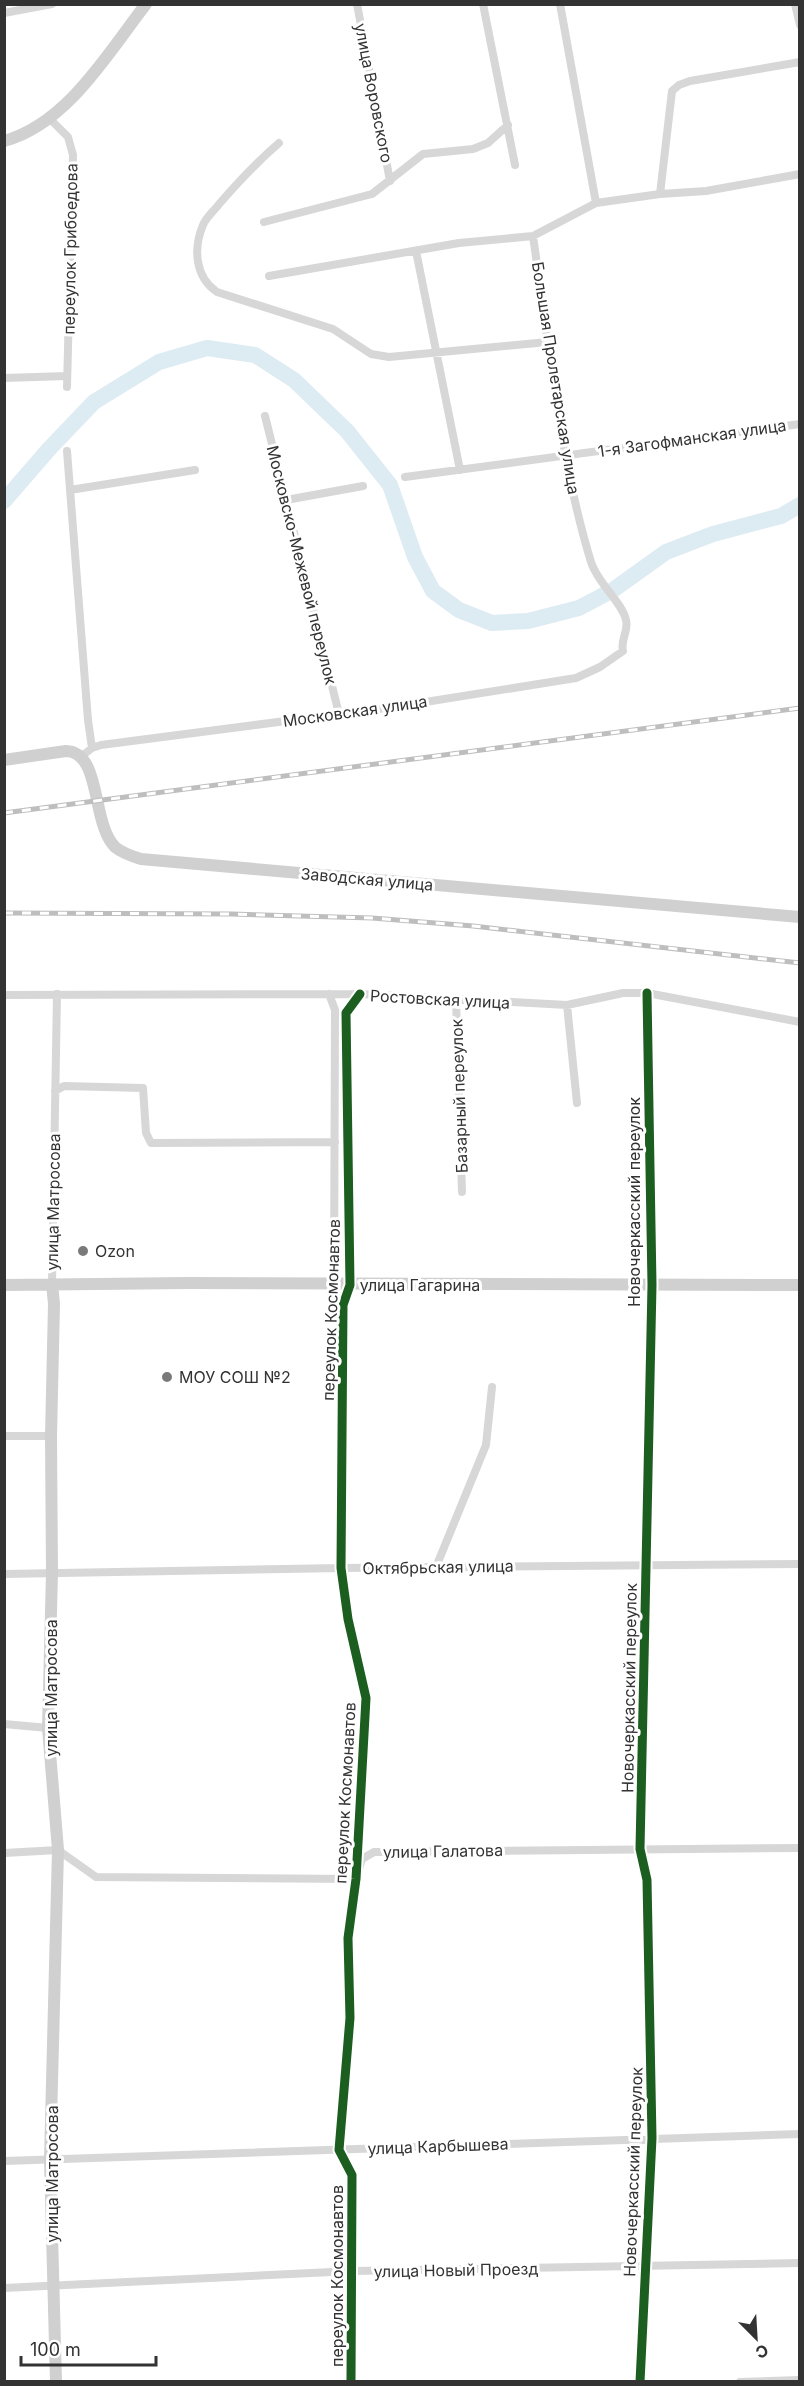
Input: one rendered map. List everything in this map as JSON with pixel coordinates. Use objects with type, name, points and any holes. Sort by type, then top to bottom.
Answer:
[{"type":"main road","points":[[4,141],[33,131],[64,107],[146,4]]},
{"type":"main road","points":[[4,760],[66,751],[87,752]]},
{"type":"main road","name":"Заводская улица","points":[[87,752],[104,831],[122,852],[141,859],[800,917]]},
{"type":"main road","name":"улица Гагарина","points":[[4,1285],[188,1282],[334,1285],[800,1285]]},
{"type":"main road","name":"улица Матросова","points":[[52,1284],[54,1304],[51,1436],[52,1573],[48,1728],[58,1850],[50,2160],[56,2382]]},
{"type":"street","points":[[4,13],[52,4]]},
{"type":"street","name":"улица Воровского","points":[[357,4],[390,181]]},
{"type":"street","points":[[483,4],[515,165]]},
{"type":"street","points":[[560,4],[596,203]]},
{"type":"street","points":[[795,4],[800,25]]},
{"type":"street","points":[[660,194],[667,143],[669,99],[672,91],[690,81],[800,62]]},
{"type":"street","name":"переулок Грибоедова","points":[[50,119],[71,142],[73,163],[66,387]]},
{"type":"street","points":[[264,222],[353,201],[372,194],[423,154],[473,149],[488,143],[508,125]]},
{"type":"street","points":[[279,143],[249,169],[203,223],[197,246],[198,269],[208,286],[217,292],[333,329],[371,354],[389,357],[548,342]]},
{"type":"street","points":[[269,276],[459,243],[533,236],[596,203],[660,194],[706,191],[800,174]]},
{"type":"street","name":"Большая Пролетарская улица","points":[[533,236],[566,456],[592,563],[604,588],[626,619],[627,627],[621,644],[623,651]]},
{"type":"street","points":[[416,251],[460,470]]},
{"type":"street","points":[[4,378],[67,376]]},
{"type":"street","name":"Московско-Межевой переулок","points":[[265,416],[339,714]]},
{"type":"street","name":"1-я Загофманская улица","points":[[405,477],[800,423]]},
{"type":"street","points":[[67,451],[88,720],[87,752]]},
{"type":"street","points":[[70,490],[195,470]]},
{"type":"street","points":[[286,500],[363,486]]},
{"type":"street","name":"Московская улица","points":[[87,752],[576,678],[600,667],[623,651]]},
{"type":"street","name":"Ростовская улица","points":[[4,995],[360,994],[567,1005],[623,993],[647,993],[800,1022]]},
{"type":"street","name":"Новочеркасский переулок","points":[[640,2382],[652,2138],[647,1880],[640,1849],[652,1285],[647,993]]},
{"type":"street","name":"улица Матросова","points":[[52,1284],[57,994]]},
{"type":"street","points":[[328,994],[335,1010],[334,1285]]},
{"type":"street","name":"переулок Космонавтов","points":[[351,2382],[352,2175],[339,2150],[350,2018],[348,1938],[356,1880],[366,1698],[348,1619],[341,1568],[343,1305],[350,1285],[346,1013],[360,994]]},
{"type":"street","name":"Базарный переулок","points":[[456,999],[462,1192]]},
{"type":"street","points":[[567,1005],[577,1103]]},
{"type":"street","points":[[55,1091],[64,1086],[143,1088],[146,1133],[151,1143],[335,1142]]},
{"type":"street","points":[[436,1567],[486,1445],[492,1387]]},
{"type":"street","points":[[4,1436],[51,1436]]},
{"type":"street","name":"Октябрьская улица","points":[[4,1574],[646,1564],[800,1564]]},
{"type":"street","points":[[4,1724],[48,1728]]},
{"type":"street","name":"улица Галатова","points":[[356,1880],[362,1859],[374,1852],[800,1848]]},
{"type":"street","points":[[4,1853],[58,1850],[96,1877],[356,1880]]},
{"type":"street","name":"улица Карбышева","points":[[4,2161],[800,2134]]},
{"type":"street","name":"улица Новый Проезд","points":[[4,2288],[353,2271],[645,2267],[800,2262]]},
{"type":"street","points":[[740,2382],[800,2380]]},
{"type":"waterway","points":[[4,501],[94,402],[159,362],[207,348],[255,355],[294,380],[347,431],[390,485],[415,557],[433,591],[459,610],[492,623],[528,621],[579,608],[613,590],[666,552],[713,534],[781,516],[800,505]]},
{"type":"railway","points":[[4,813],[800,708]]},
{"type":"railway","points":[[4,913],[231,914],[372,918],[473,926],[800,963]]},
{"type":"cycle path","points":[[640,2382],[652,2138],[647,1880],[640,1849],[652,1285],[647,993]]},
{"type":"cycle path","points":[[351,2382],[352,2175],[339,2150],[350,2018],[348,1938],[356,1879],[366,1698],[348,1619],[341,1568],[343,1305],[350,1285],[346,1013],[360,994]]},
{"type":"place","name":"Ozon","points":[[83,1251]]},
{"type":"place","name":"МОУ СОШ №2","points":[[167,1377]]}]
